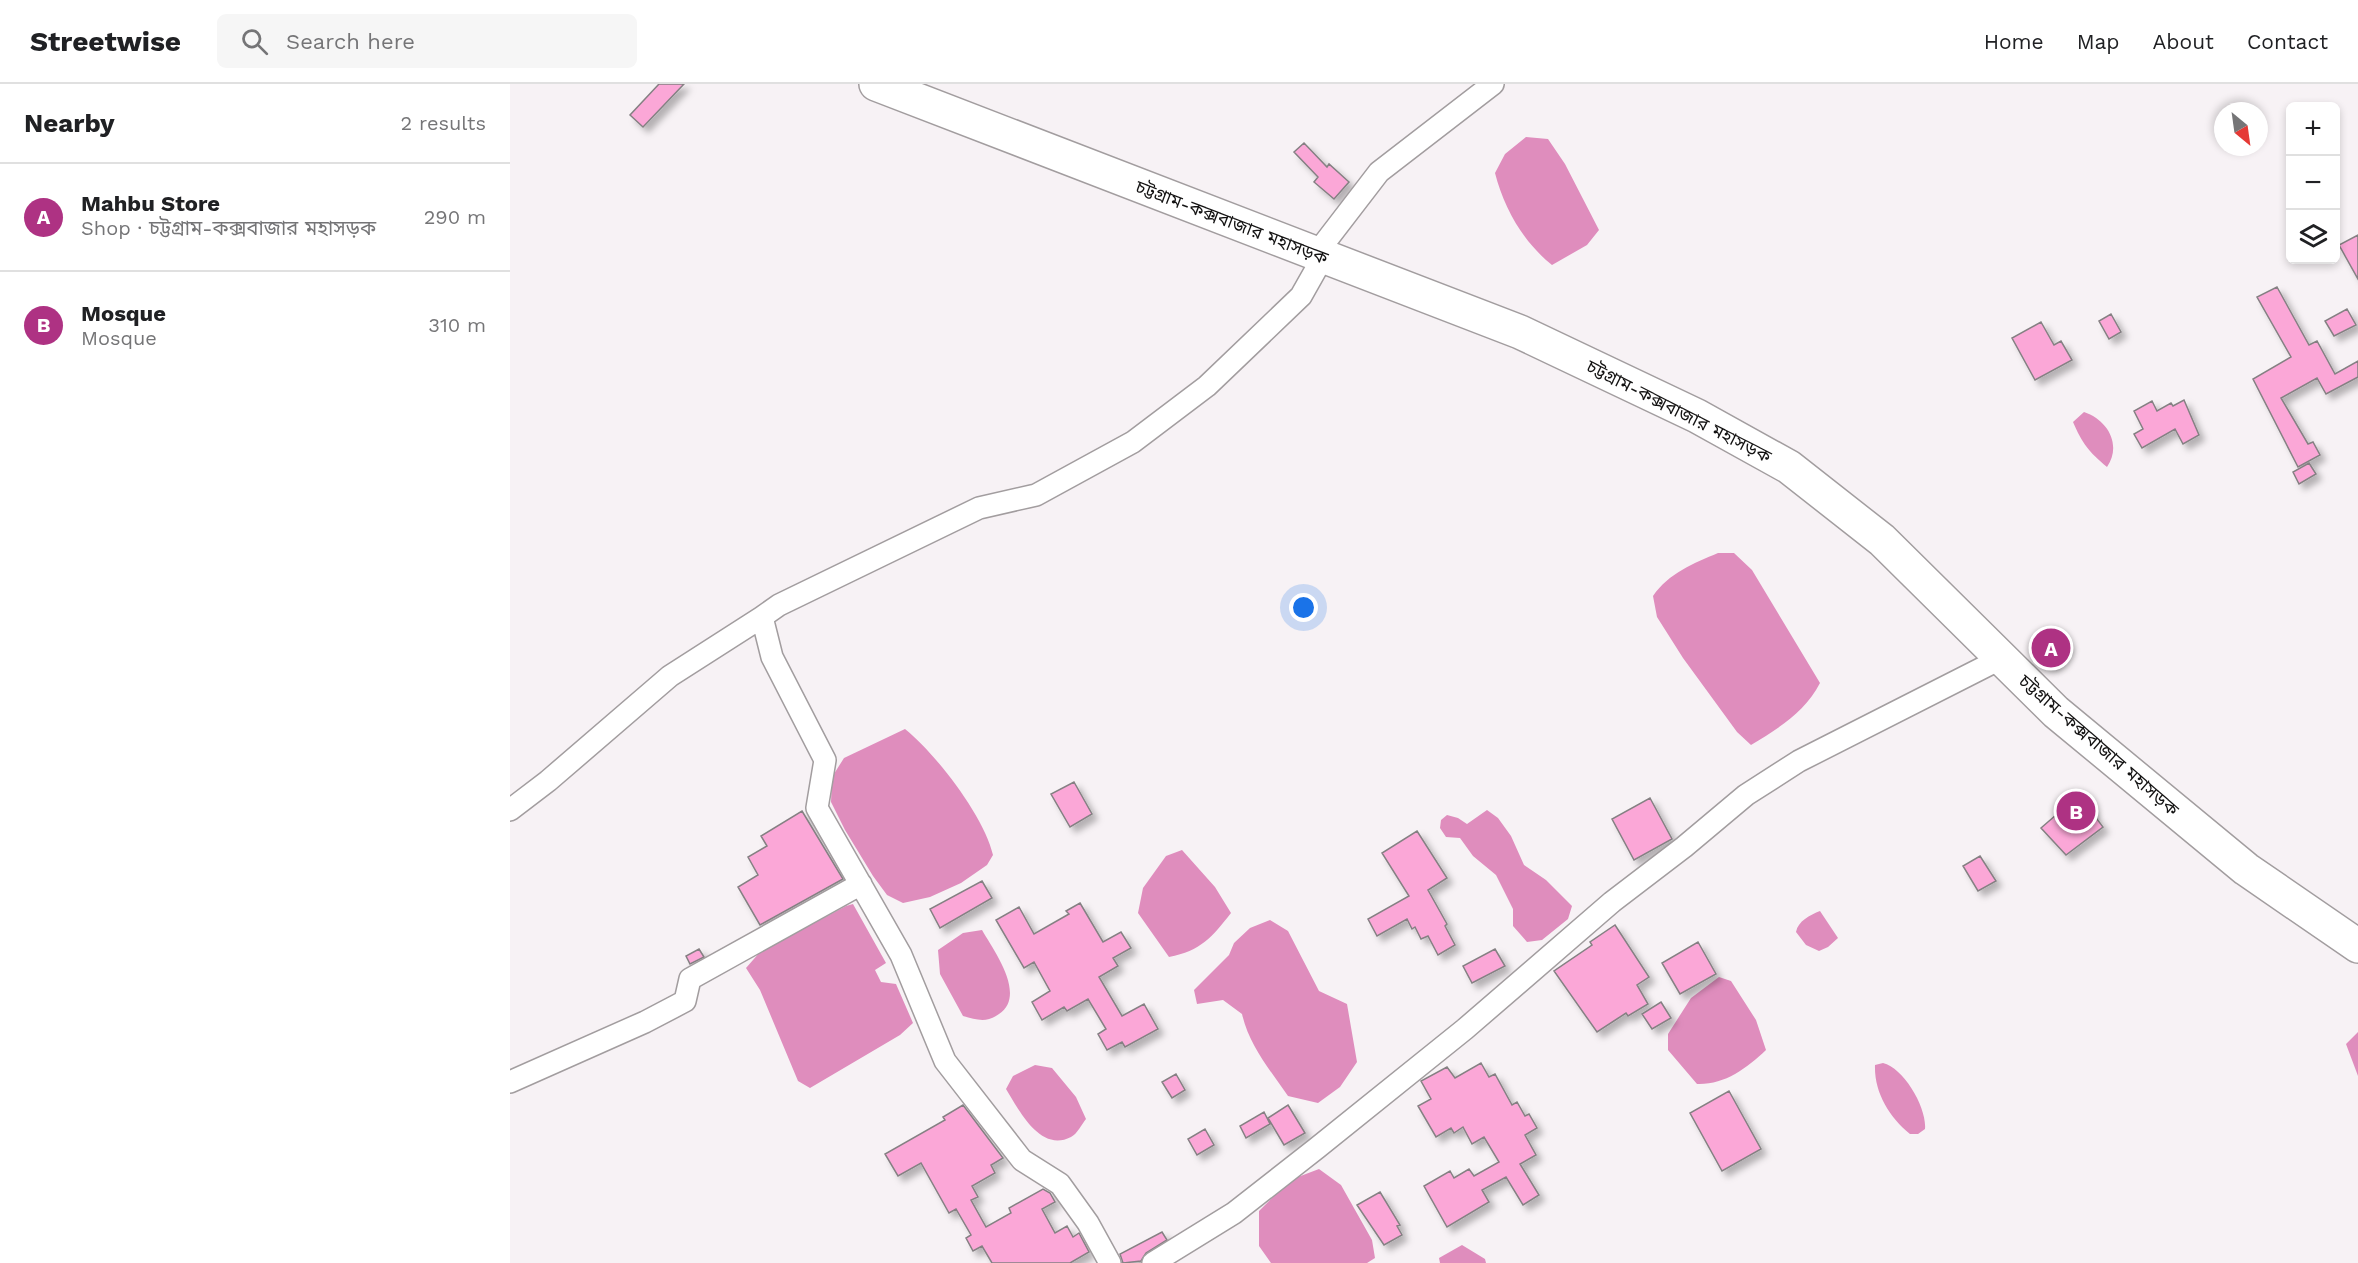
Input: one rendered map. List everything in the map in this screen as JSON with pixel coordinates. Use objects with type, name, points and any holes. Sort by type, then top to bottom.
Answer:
[{"type":"highway","name":"চট্টগ্রাম-কক্সবাজার মহাসড়ক","points":[[876,84],[1520,332],[1697,416],[1789,467],[1881,540],[2056,712],[2246,869],[2358,946]]},
{"type":"street","points":[[510,810],[548,781],[670,676],[779,604],[979,508],[1036,495],[1133,442],[1207,386],[1301,296],[1319,255],[1379,172],[1493,84]]},
{"type":"street","points":[[762,617],[772,657],[825,760],[817,808],[901,955],[945,1061],[1022,1160],[1060,1184],[1088,1223],[1110,1263]]},
{"type":"street","points":[[1153,1263],[1234,1213],[1317,1148],[1465,1029],[1612,903],[1684,848],[1746,795],[1798,761],[2002,658]]},
{"type":"street","points":[[510,1082],[645,1022],[685,1001],[690,979],[861,884]]},
{"type":"shaded area","points":[[1526,137],[1548,139],[1565,164],[1599,230],[1587,245],[1552,265],[1532,246],[1516,224],[1495,173],[1505,154]]},
{"type":"shaded area","points":[[2084,412],[2100,421],[2110,434],[2113,450],[2107,467],[2087,447],[2073,422]]},
{"type":"shaded area","points":[[1718,553],[1734,553],[1752,570],[1820,683],[1799,711],[1781,726],[1751,745],[1737,732],[1683,658],[1657,617],[1653,596],[1674,575]]},
{"type":"shaded area","points":[[905,729],[931,754],[957,787],[980,822],[993,855],[987,865],[961,883],[930,897],[903,903],[887,895],[873,876],[831,802],[832,777],[844,758]]},
{"type":"shaded area","points":[[1487,810],[1498,818],[1511,836],[1524,865],[1546,880],[1572,906],[1568,919],[1542,940],[1527,942],[1513,926],[1513,909],[1496,875],[1473,856],[1460,838],[1446,837],[1440,828],[1441,820],[1447,815],[1467,824]]},
{"type":"shaded area","points":[[1182,850],[1215,887],[1231,913],[1218,929],[1198,947],[1169,957],[1138,913],[1143,888],[1166,856]]},
{"type":"shaded area","points":[[853,904],[886,963],[875,970],[881,982],[896,984],[913,1023],[900,1035],[810,1088],[798,1081],[760,990],[746,968],[760,952]]},
{"type":"shaded area","points":[[1820,911],[1838,938],[1819,951],[1806,945],[1796,932],[1802,922]]},
{"type":"shaded area","points":[[1270,920],[1288,931],[1319,991],[1347,1004],[1357,1062],[1340,1087],[1318,1103],[1288,1096],[1255,1047],[1242,1014],[1223,1000],[1197,1004],[1194,990],[1229,955],[1234,943],[1250,928]]},
{"type":"shaded area","points":[[982,930],[1006,973],[1010,996],[1007,1006],[999,1014],[982,1020],[963,1016],[940,974],[938,950],[963,933]]},
{"type":"shaded area","points":[[1719,977],[1731,981],[1756,1020],[1766,1050],[1751,1063],[1725,1079],[1697,1084],[1668,1050],[1668,1034],[1691,998]]},
{"type":"shaded area","points":[[2358,1032],[2358,1076],[2346,1044]]},
{"type":"shaded area","points":[[1883,1063],[1899,1072],[1918,1100],[1925,1120],[1925,1129],[1918,1134],[1910,1134],[1902,1127],[1884,1103],[1875,1075],[1875,1065]]},
{"type":"shaded area","points":[[1035,1065],[1052,1068],[1076,1097],[1086,1119],[1071,1137],[1060,1140],[1050,1139],[1040,1134],[1024,1118],[1006,1089],[1013,1076]]},
{"type":"shaded area","points":[[1319,1169],[1341,1185],[1372,1240],[1375,1258],[1367,1263],[1271,1263],[1259,1246],[1259,1211],[1290,1180]]},
{"type":"shaded area","points":[[1462,1245],[1485,1259],[1486,1263],[1440,1263],[1439,1258]]},
{"type":"building","points":[[659,84],[684,84],[643,127],[630,115]]},
{"type":"building","points":[[1304,143],[1327,167],[1329,164],[1349,182],[1334,199],[1314,182],[1318,177],[1294,152]]},
{"type":"building","points":[[2358,235],[2358,279],[2340,247],[2340,244]]},
{"type":"building","points":[[2277,287],[2309,345],[2317,341],[2335,374],[2358,361],[2358,377],[2326,394],[2317,378],[2281,398],[2308,444],[2313,442],[2320,455],[2298,467],[2253,379],[2291,357],[2257,297]]},
{"type":"building","points":[[2347,309],[2356,325],[2334,336],[2325,321]]},
{"type":"building","points":[[2111,314],[2121,332],[2109,339],[2099,321]]},
{"type":"building","points":[[2041,322],[2054,345],[2061,341],[2072,360],[2035,380],[2012,338]]},
{"type":"building","points":[[2184,400],[2199,435],[2183,444],[2175,429],[2142,448],[2134,434],[2143,429],[2134,411],[2152,401],[2157,411],[2171,403],[2173,406]]},
{"type":"building","points":[[2309,463],[2316,474],[2299,484],[2293,472]]},
{"type":"building","points":[[2052,630],[2067,645],[2051,665],[2035,652]]},
{"type":"building","points":[[1074,782],[1092,814],[1070,827],[1051,794]]},
{"type":"building","points":[[2079,795],[2103,827],[2066,855],[2041,828]]},
{"type":"building","points":[[1650,798],[1672,839],[1634,860],[1612,819]]},
{"type":"building","points":[[802,811],[843,879],[760,925],[738,887],[758,875],[748,857],[767,846],[761,836]]},
{"type":"building","points":[[1417,831],[1447,878],[1428,890],[1447,924],[1445,926],[1455,945],[1438,955],[1428,936],[1421,939],[1415,927],[1412,929],[1407,919],[1377,936],[1368,919],[1409,896],[1382,853]]},
{"type":"building","points":[[1980,856],[1996,881],[1978,891],[1963,866]]},
{"type":"building","points":[[982,881],[992,898],[940,928],[930,909]]},
{"type":"building","points":[[1080,903],[1103,942],[1121,932],[1131,948],[1113,958],[1118,966],[1099,977],[1122,1016],[1144,1004],[1158,1029],[1125,1047],[1122,1042],[1107,1050],[1098,1034],[1106,1029],[1088,999],[1067,1011],[1064,1007],[1042,1020],[1032,1002],[1050,991],[1034,962],[1024,968],[996,920],[1019,907],[1034,934],[1069,914],[1066,911]]},
{"type":"building","points":[[1615,925],[1649,977],[1637,985],[1648,1004],[1628,1016],[1626,1013],[1597,1032],[1554,971],[1592,945],[1590,942]]},
{"type":"building","points":[[1698,942],[1716,974],[1680,994],[1662,963]]},
{"type":"building","points":[[699,949],[704,957],[690,964],[686,956]]},
{"type":"building","points":[[1495,949],[1505,966],[1472,983],[1463,966]]},
{"type":"building","points":[[1661,1002],[1671,1018],[1652,1029],[1642,1014]]},
{"type":"building","points":[[1481,1063],[1489,1077],[1495,1074],[1512,1105],[1517,1102],[1525,1116],[1529,1114],[1537,1128],[1525,1135],[1536,1155],[1520,1164],[1539,1195],[1523,1205],[1506,1177],[1482,1190],[1489,1202],[1447,1227],[1424,1186],[1450,1171],[1454,1178],[1469,1169],[1474,1176],[1499,1162],[1484,1137],[1472,1144],[1463,1127],[1454,1133],[1451,1128],[1436,1137],[1418,1106],[1431,1099],[1421,1081],[1447,1067],[1455,1078]]},
{"type":"building","points":[[1176,1074],[1185,1090],[1172,1098],[1162,1082]]},
{"type":"building","points":[[1729,1091],[1761,1149],[1722,1171],[1690,1113]]},
{"type":"building","points":[[963,1105],[1003,1158],[991,1165],[995,1173],[972,1186],[978,1197],[971,1200],[986,1227],[1011,1213],[1009,1208],[1043,1189],[1050,1193],[1055,1202],[1042,1209],[1055,1233],[1067,1226],[1073,1237],[1079,1233],[1089,1252],[1070,1263],[992,1263],[982,1246],[973,1251],[966,1238],[971,1235],[956,1209],[949,1213],[921,1163],[898,1176],[885,1154],[945,1120],[943,1117]]},
{"type":"building","points":[[1288,1105],[1305,1133],[1284,1145],[1268,1118]]},
{"type":"building","points":[[1264,1112],[1270,1124],[1246,1138],[1240,1126]]},
{"type":"building","points":[[1205,1129],[1214,1145],[1197,1155],[1188,1139]]},
{"type":"building","points":[[1380,1192],[1400,1225],[1397,1226],[1402,1235],[1384,1245],[1357,1205]]},
{"type":"building","points":[[1162,1232],[1167,1240],[1146,1253],[1141,1261],[1123,1263],[1120,1254]]},
{"type":"place","name":"Mahbu Store","points":[[2051,648]]},
{"type":"place","name":"Mosque","points":[[2076,811]]}]
